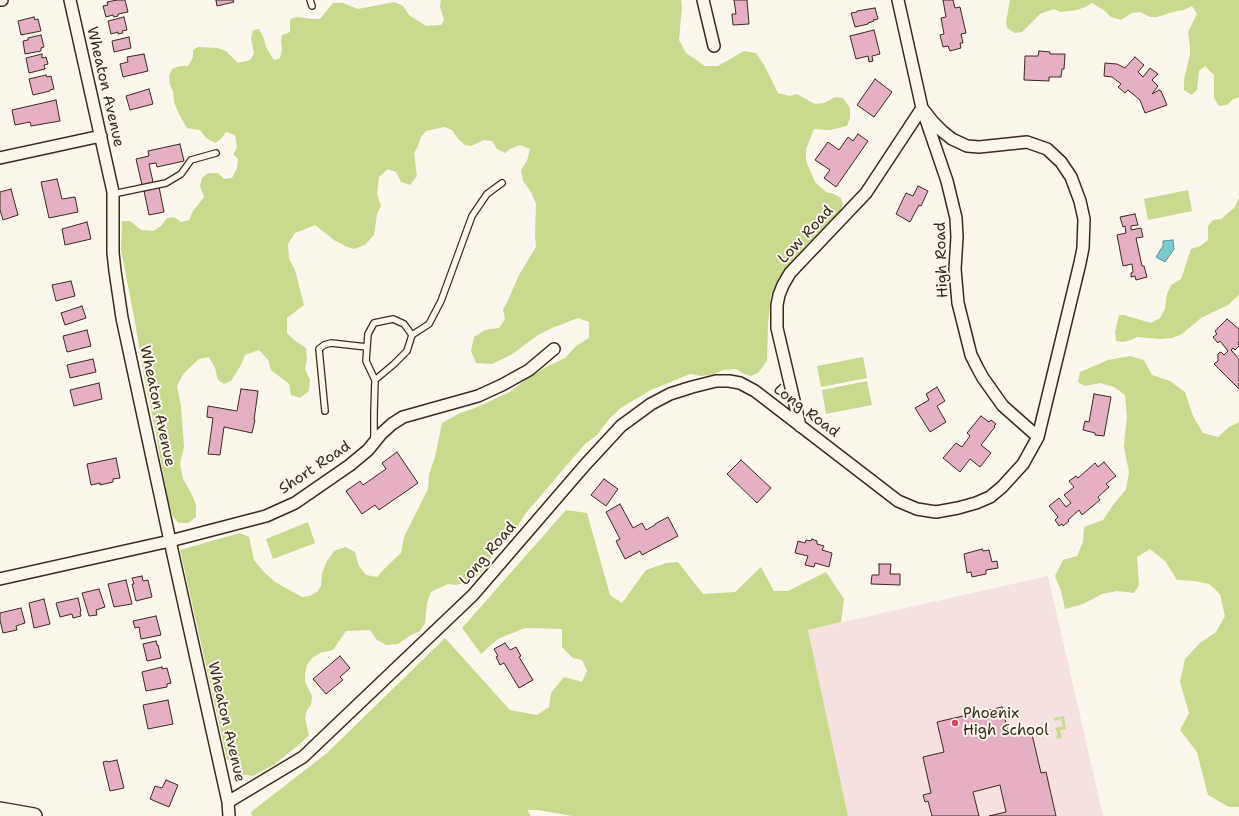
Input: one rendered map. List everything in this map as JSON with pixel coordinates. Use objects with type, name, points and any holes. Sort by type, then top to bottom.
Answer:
[{"type":"main road","points":[[0,810],[34,816]]},
{"type":"street","name":"Wheaton Avenue","points":[[70,0],[113,194],[114,271],[122,318],[228,802],[229,816]]},
{"type":"street","points":[[703,0],[714,46]]},
{"type":"street","name":"High Road","points":[[898,0],[922,108],[947,181],[956,218],[958,237],[955,269],[958,303],[971,355],[980,372],[1003,406],[1038,437]]},
{"type":"street","name":"Low Road","points":[[800,426],[777,328],[777,305],[779,295],[790,273],[800,261],[866,193],[922,108]]},
{"type":"street","name":"Long Road","points":[[228,802],[303,757],[473,595],[585,465],[621,426],[651,404],[670,394],[716,381],[740,383],[755,391],[898,501],[917,508],[936,512],[976,504],[990,497],[1002,487],[1023,464],[1038,437],[1080,263],[1083,248],[1084,219],[1080,201],[1071,176],[1061,162],[1047,149],[1027,142],[979,147],[967,146],[942,131],[922,108]]},
{"type":"street","points":[[0,158],[101,136]]},
{"type":"street","name":"Short Road","points":[[0,579],[170,541],[266,516],[295,503],[350,465],[368,450],[381,434],[392,424],[403,417],[478,396],[529,370],[554,349]]},
{"type":"lane","points":[[310,0],[312,6]]},
{"type":"lane","points":[[113,194],[166,183],[181,174],[191,160],[216,153]]},
{"type":"lane","points":[[376,380],[406,351],[412,335],[429,324],[441,301],[472,216],[487,194],[502,183]]},
{"type":"lane","points":[[374,442],[376,380],[366,361],[368,334],[374,323],[393,319],[404,324],[412,335]]},
{"type":"lane","points":[[325,411],[319,349],[324,345],[331,343],[367,347]]},
{"type":"shaded area","name":"Phoenix High School","points":[[1048,576],[1103,816],[848,816],[808,630]]},
{"type":"green space","points":[[441,0],[681,0],[682,6],[679,40],[686,53],[705,66],[718,66],[744,51],[756,53],[764,65],[778,93],[790,96],[797,94],[815,104],[824,103],[835,97],[843,98],[850,108],[850,118],[847,126],[830,130],[814,129],[806,149],[806,161],[815,182],[826,192],[841,198],[843,205],[839,214],[833,221],[818,233],[792,261],[771,295],[768,324],[767,361],[758,373],[751,376],[736,369],[723,370],[712,375],[701,376],[690,374],[651,390],[622,407],[609,419],[597,435],[585,444],[526,513],[513,533],[493,554],[487,566],[476,577],[456,585],[448,584],[431,592],[427,603],[425,623],[420,631],[398,644],[386,645],[377,640],[370,630],[346,631],[333,650],[320,653],[312,658],[307,665],[305,674],[305,682],[312,696],[311,705],[307,710],[305,718],[309,735],[275,764],[253,776],[240,774],[227,759],[180,550],[240,533],[249,537],[254,560],[264,572],[275,582],[302,597],[309,596],[317,592],[321,586],[322,573],[327,561],[334,551],[345,547],[355,552],[359,566],[366,575],[377,577],[401,553],[404,537],[428,489],[429,474],[435,457],[442,423],[460,413],[510,392],[526,379],[565,358],[576,346],[589,338],[589,322],[578,318],[538,335],[511,355],[492,364],[476,363],[471,351],[474,337],[485,330],[499,328],[505,319],[503,310],[519,275],[536,247],[536,204],[531,192],[523,181],[521,170],[527,161],[530,149],[520,145],[505,153],[497,149],[492,141],[484,140],[471,146],[465,145],[458,139],[452,130],[444,127],[426,131],[421,137],[414,153],[417,176],[410,185],[401,182],[396,172],[388,169],[379,177],[377,194],[381,206],[377,214],[374,235],[365,245],[354,249],[345,246],[334,240],[315,225],[295,233],[288,244],[289,259],[295,270],[304,305],[287,318],[287,333],[306,348],[307,359],[305,369],[310,380],[309,391],[300,398],[291,395],[289,384],[271,370],[268,360],[259,350],[245,355],[241,365],[231,381],[224,384],[218,380],[215,368],[209,357],[199,359],[184,373],[177,386],[181,406],[184,447],[180,464],[183,479],[196,504],[196,517],[188,523],[179,523],[173,517],[169,506],[144,376],[121,250],[122,221],[130,221],[141,230],[154,231],[162,225],[167,218],[174,217],[181,222],[189,220],[193,211],[204,197],[200,186],[202,178],[208,173],[218,173],[224,179],[232,178],[237,168],[238,159],[233,154],[237,148],[235,135],[226,132],[221,139],[215,143],[206,138],[200,130],[187,128],[174,102],[169,76],[172,69],[180,66],[188,66],[193,57],[193,50],[198,47],[217,48],[226,51],[238,63],[250,60],[254,54],[251,38],[253,30],[259,29],[266,47],[274,60],[280,58],[282,50],[282,35],[290,32],[290,19],[297,17],[320,19],[333,3],[343,3],[358,9],[394,2],[403,6],[409,15],[426,26],[441,25],[444,20],[440,7]]},
{"type":"green space","points":[[1010,0],[1239,0],[1239,97],[1232,100],[1227,105],[1219,106],[1214,98],[1214,75],[1205,66],[1199,71],[1197,90],[1191,95],[1184,90],[1184,80],[1190,54],[1188,32],[1197,14],[1192,6],[1184,10],[1157,17],[1150,17],[1140,12],[1132,13],[1121,20],[1111,17],[1105,11],[1092,3],[1077,10],[1061,12],[1054,9],[1040,14],[1022,32],[1015,33],[1007,28],[1006,22]]},
{"type":"green space","points":[[1188,190],[1192,211],[1148,220],[1144,199]]},
{"type":"green space","points":[[1239,197],[1239,295],[1228,305],[1201,318],[1182,334],[1172,338],[1160,339],[1137,337],[1123,342],[1116,341],[1115,332],[1119,315],[1124,315],[1151,323],[1160,318],[1165,309],[1167,294],[1171,285],[1181,279],[1191,249],[1200,246],[1208,240],[1208,226],[1213,220],[1221,219],[1235,207]]},
{"type":"green space","points":[[1130,356],[1144,360],[1152,375],[1170,381],[1185,392],[1193,416],[1203,433],[1218,437],[1229,427],[1239,422],[1239,807],[1229,807],[1208,795],[1197,752],[1180,730],[1189,713],[1180,682],[1185,659],[1200,643],[1216,632],[1225,616],[1220,594],[1209,584],[1195,581],[1177,580],[1165,561],[1150,549],[1137,557],[1139,585],[1134,593],[1117,591],[1102,594],[1083,604],[1065,609],[1061,591],[1055,576],[1063,560],[1077,556],[1083,542],[1084,527],[1103,520],[1126,489],[1129,472],[1124,447],[1127,418],[1125,395],[1114,387],[1100,383],[1085,386],[1078,382],[1080,372],[1108,360]]},
{"type":"green space","points":[[863,357],[867,378],[821,387],[817,366]]},
{"type":"green space","points":[[867,381],[872,405],[826,414],[822,390]]},
{"type":"green space","points":[[566,510],[587,513],[610,595],[622,603],[646,570],[666,563],[678,562],[703,594],[735,592],[761,567],[774,591],[788,591],[826,572],[844,599],[841,622],[808,630],[848,816],[572,816],[538,810],[527,810],[531,816],[252,816],[251,812],[327,753],[445,638],[510,710],[537,715],[549,707],[551,693],[564,677],[582,682],[587,671],[582,660],[573,658],[562,647],[562,629],[525,628],[498,639],[481,654],[462,628]]},
{"type":"green space","points":[[308,522],[315,543],[273,559],[266,539]]},
{"type":"green space","points":[[1064,716],[1066,729],[1060,730],[1062,738],[1057,739],[1056,736],[1058,735],[1055,728],[1063,726],[1061,719],[1054,721],[1054,718]]},
{"type":"water","points":[[1173,240],[1174,249],[1165,262],[1156,257],[1163,246],[1163,241]]},
{"type":"building","points":[[125,0],[128,12],[118,14],[118,16],[114,17],[113,15],[106,17],[103,6],[108,5],[107,2]]},
{"type":"building","points":[[216,0],[233,0],[234,2],[217,6]]},
{"type":"building","points":[[734,0],[747,0],[749,24],[733,25],[732,14],[736,14]]},
{"type":"building","points":[[943,0],[953,0],[955,8],[960,7],[966,33],[961,34],[963,43],[960,43],[961,48],[950,51],[948,46],[943,47],[940,35],[944,34],[941,18],[946,17]]},
{"type":"building","points":[[875,8],[878,19],[873,20],[874,21],[868,24],[855,27],[851,13]]},
{"type":"building","points":[[34,17],[35,20],[38,19],[41,31],[21,35],[18,21]]},
{"type":"building","points":[[124,17],[127,30],[122,31],[123,33],[118,34],[118,32],[111,34],[108,21]]},
{"type":"building","points":[[874,30],[880,54],[872,56],[873,61],[869,62],[868,56],[856,59],[850,36]]},
{"type":"building","points":[[41,35],[44,47],[41,48],[41,51],[25,54],[23,41],[28,40],[28,38]]},
{"type":"building","points":[[129,37],[131,48],[114,52],[112,41]]},
{"type":"building","points":[[1039,51],[1050,52],[1050,54],[1065,54],[1064,69],[1062,69],[1061,77],[1049,77],[1049,81],[1024,80],[1025,56],[1038,56]]},
{"type":"building","points":[[42,54],[42,58],[46,57],[48,64],[44,65],[45,69],[29,73],[26,58]]},
{"type":"building","points":[[144,54],[148,71],[123,77],[120,64],[128,62],[127,57]]},
{"type":"building","points":[[1135,57],[1144,65],[1138,72],[1143,77],[1150,68],[1158,74],[1152,80],[1158,86],[1152,94],[1159,90],[1161,91],[1167,105],[1145,113],[1140,100],[1128,90],[1125,93],[1118,87],[1121,84],[1112,77],[1104,76],[1105,63],[1117,64],[1125,68]]},
{"type":"building","points":[[46,75],[47,77],[51,76],[54,89],[33,95],[29,79]]},
{"type":"building","points":[[875,79],[892,92],[874,117],[857,105]]},
{"type":"building","points":[[149,89],[153,104],[130,110],[126,96]]},
{"type":"building","points":[[56,100],[60,121],[31,126],[30,122],[15,125],[12,110]]},
{"type":"building","points":[[858,134],[868,141],[836,187],[824,178],[830,170],[815,160],[828,142],[839,150],[848,137],[853,141]]},
{"type":"building","points":[[180,144],[184,161],[157,167],[156,163],[149,164],[153,182],[142,185],[136,159],[149,156],[148,151]]},
{"type":"building","points":[[57,179],[62,199],[75,197],[78,212],[49,218],[41,182]]},
{"type":"building","points":[[918,186],[928,191],[921,206],[919,205],[910,222],[896,214],[906,193],[913,196]]},
{"type":"building","points":[[159,187],[164,212],[149,215],[144,191]]},
{"type":"building","points":[[11,189],[18,215],[3,220],[0,210],[0,192]]},
{"type":"building","points":[[1135,214],[1138,225],[1131,226],[1131,230],[1141,228],[1143,237],[1136,238],[1142,266],[1144,266],[1147,277],[1136,280],[1135,276],[1131,277],[1131,273],[1133,272],[1132,264],[1123,266],[1117,235],[1126,233],[1125,226],[1123,227],[1120,217]]},
{"type":"building","points":[[87,222],[91,239],[65,245],[62,229]]},
{"type":"building","points":[[71,281],[75,296],[56,301],[52,285]]},
{"type":"building","points":[[82,306],[86,318],[65,325],[61,313]]},
{"type":"building","points":[[1227,319],[1239,329],[1239,346],[1235,350],[1233,348],[1231,350],[1239,359],[1239,389],[1214,364],[1218,361],[1219,353],[1221,352],[1224,355],[1228,351],[1220,341],[1218,343],[1213,337],[1217,334],[1215,331]]},
{"type":"building","points":[[87,330],[91,346],[67,352],[63,336]]},
{"type":"building","points":[[93,359],[96,372],[70,378],[67,365]]},
{"type":"building","points":[[99,383],[102,399],[74,406],[70,390]]},
{"type":"building","points":[[937,387],[945,401],[937,406],[946,422],[930,432],[915,408],[929,400],[926,394]]},
{"type":"building","points":[[241,389],[258,391],[252,433],[224,427],[220,455],[208,454],[213,418],[207,417],[208,406],[237,411]]},
{"type":"building","points":[[1094,394],[1111,397],[1104,436],[1095,435],[1095,433],[1083,430],[1085,421],[1089,422]]},
{"type":"building","points":[[981,416],[989,422],[991,420],[996,424],[981,445],[991,453],[980,467],[970,459],[960,472],[943,458],[956,443],[962,447],[970,436],[967,433]]},
{"type":"building","points":[[397,452],[418,483],[379,510],[375,505],[362,514],[346,491],[360,481],[363,485],[386,469],[382,463]]},
{"type":"building","points":[[116,458],[120,478],[113,479],[113,482],[100,485],[100,483],[91,485],[87,464]]},
{"type":"building","points":[[741,460],[771,488],[757,503],[727,474]]},
{"type":"building","points":[[1104,462],[1116,476],[1106,484],[1109,487],[1098,497],[1100,500],[1082,515],[1079,510],[1063,526],[1062,524],[1059,526],[1055,520],[1058,517],[1049,506],[1059,498],[1066,507],[1071,503],[1064,495],[1074,487],[1069,481],[1076,476],[1078,478],[1095,463],[1098,467]]},
{"type":"building","points":[[604,479],[618,489],[606,506],[591,495]]},
{"type":"building","points":[[620,504],[633,528],[642,523],[646,530],[668,517],[678,536],[642,555],[640,551],[625,559],[616,541],[620,539],[606,512]]},
{"type":"building","points":[[812,539],[817,541],[817,544],[824,546],[822,550],[832,553],[829,567],[815,563],[814,567],[805,565],[808,556],[795,553],[798,541],[805,543],[806,540],[811,541]]},
{"type":"building","points":[[982,549],[983,551],[989,550],[992,562],[997,561],[998,568],[986,570],[986,574],[972,577],[971,572],[967,573],[964,554]]},
{"type":"building","points":[[879,564],[891,564],[890,574],[900,574],[900,585],[871,584],[872,575],[879,575]]},
{"type":"building","points":[[142,576],[143,581],[148,580],[152,597],[136,601],[132,578]]},
{"type":"building","points":[[126,580],[132,604],[114,607],[108,584]]},
{"type":"building","points":[[99,589],[105,607],[96,610],[97,615],[89,616],[82,593]]},
{"type":"building","points":[[78,598],[81,616],[73,618],[72,614],[60,617],[56,603]]},
{"type":"building","points":[[44,599],[50,624],[34,628],[29,603]]},
{"type":"building","points":[[21,608],[25,623],[16,626],[17,630],[3,633],[0,613]]},
{"type":"building","points":[[156,616],[161,635],[141,639],[139,627],[135,628],[133,621]]},
{"type":"building","points":[[156,641],[161,658],[147,661],[143,644]]},
{"type":"building","points":[[505,643],[510,650],[516,647],[521,656],[519,657],[533,680],[519,688],[504,663],[500,665],[496,657],[498,656],[494,649]]},
{"type":"building","points":[[340,656],[350,668],[340,677],[343,680],[326,694],[313,679]]},
{"type":"building","points":[[162,667],[162,669],[167,668],[171,683],[167,684],[167,687],[146,691],[142,672]]},
{"type":"building","points":[[168,700],[173,724],[148,729],[143,705]]},
{"type":"building","points":[[1002,707],[1009,735],[1031,730],[1041,773],[1046,772],[1056,816],[989,816],[1006,812],[1000,785],[973,792],[979,816],[932,816],[928,801],[925,802],[923,795],[931,793],[923,757],[944,752],[937,722]]},
{"type":"building","points":[[117,760],[124,788],[110,791],[103,762]]},
{"type":"building","points":[[166,780],[178,785],[169,807],[150,799],[155,786],[162,788]]},
{"type":"place","name":"Phoenix High School","points":[[955,723]]}]
